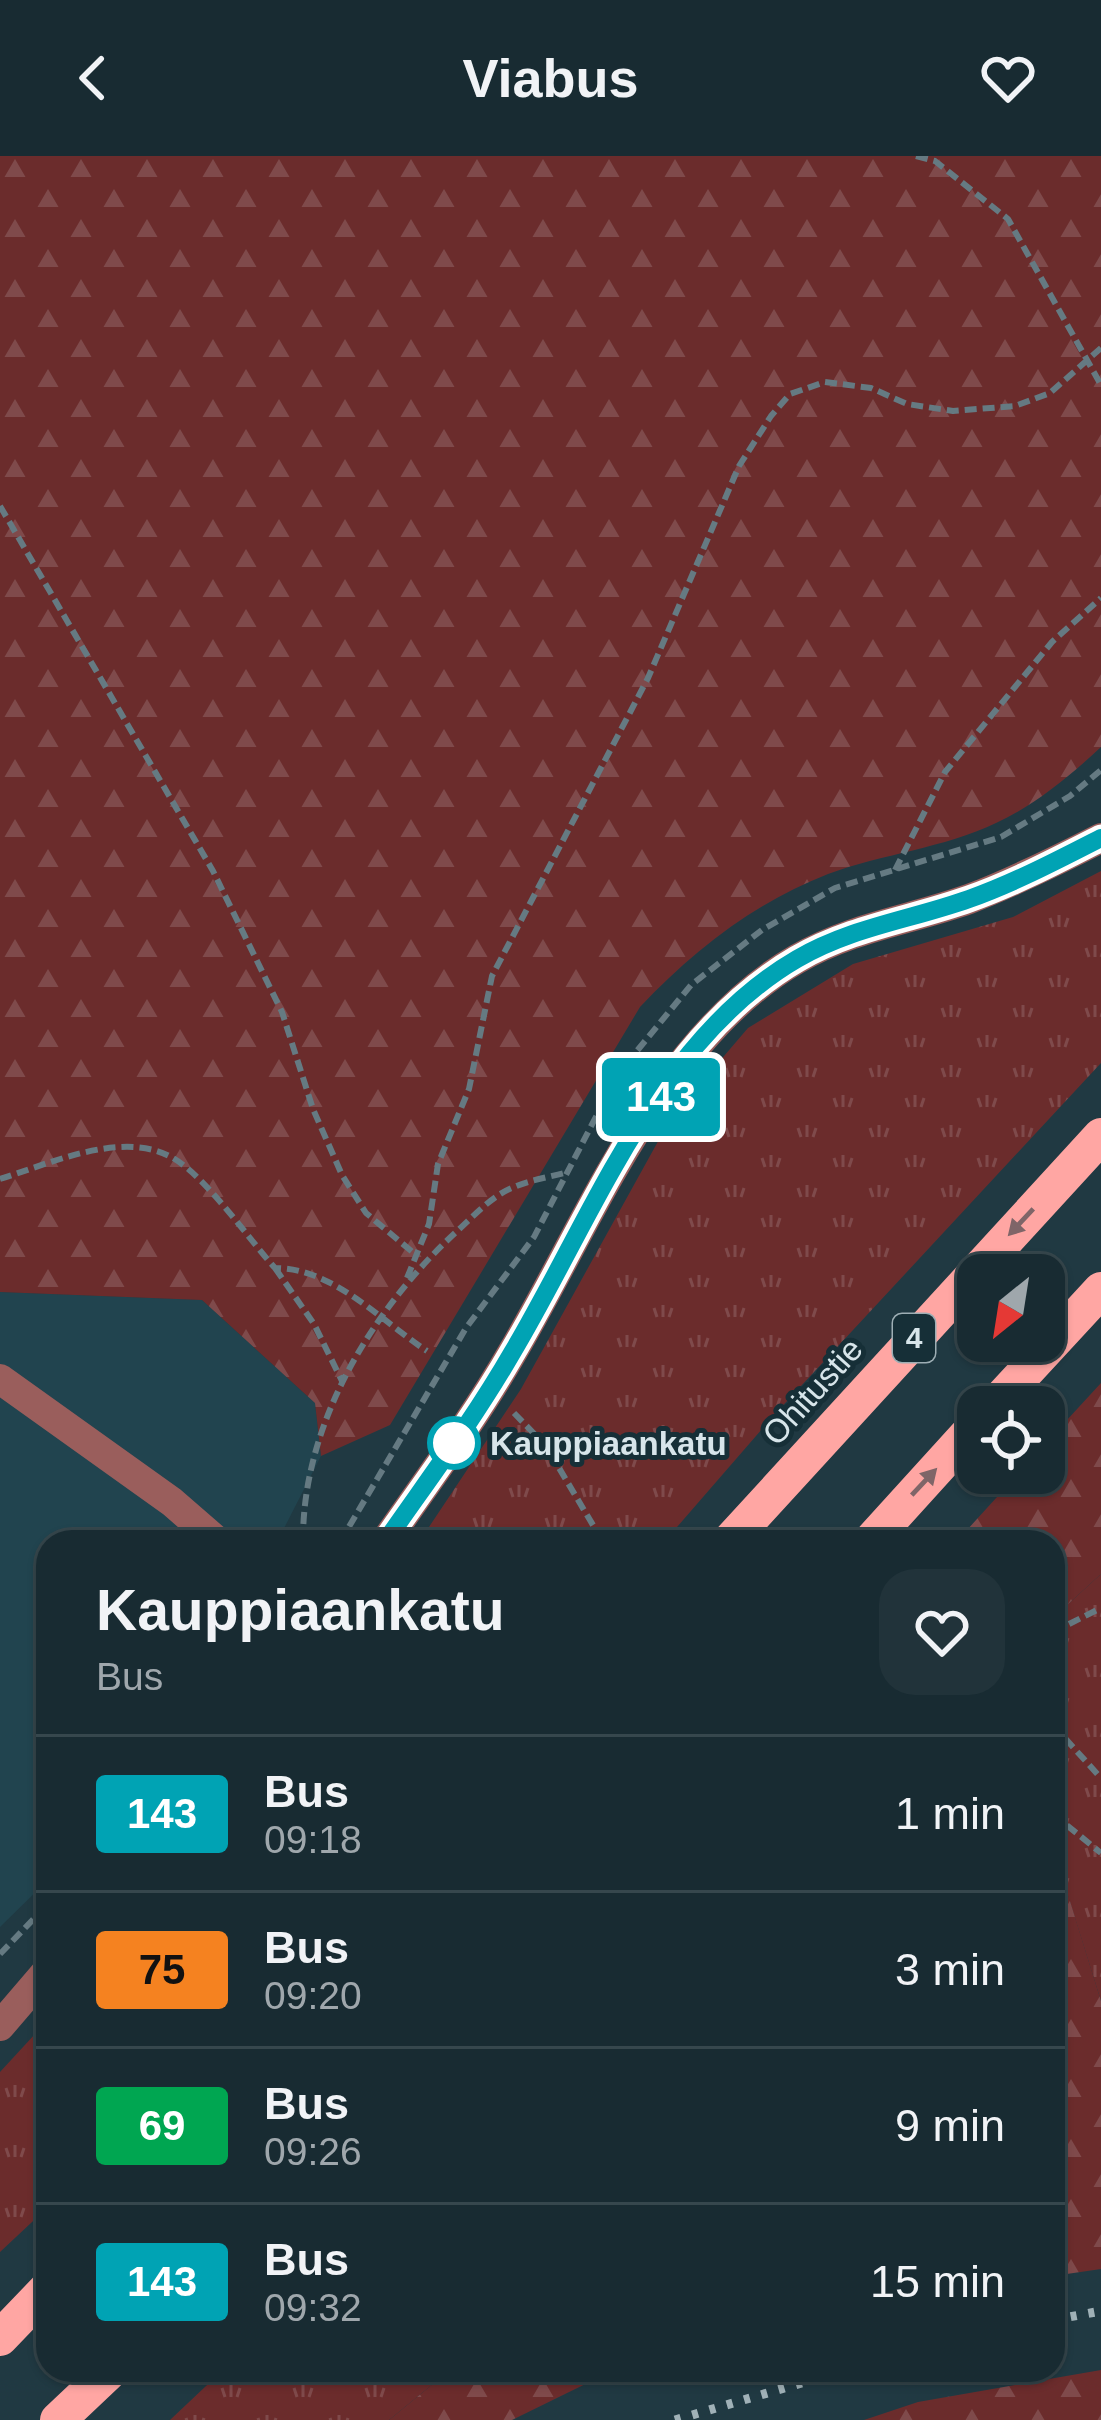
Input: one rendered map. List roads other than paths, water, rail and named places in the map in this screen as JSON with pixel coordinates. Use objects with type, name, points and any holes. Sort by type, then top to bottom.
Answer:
[{"type":"highway","name":"Ohitustie","points":[[740,1530],[1101,1136]]},
{"type":"highway","points":[[1012,1386],[1101,1290]]},
{"type":"highway","points":[[881,1530],[957,1446]]},
{"type":"highway","points":[[0,2338],[36,2300]]},
{"type":"highway","points":[[58,2420],[98,2382]]},
{"type":"street","points":[[393,1530],[512,1355],[587,1215],[655,1105],[714,1026],[793,961],[856,929],[966,900],[1101,838]]},
{"type":"street","points":[[0,1379],[204,1530]]},
{"type":"street","points":[[0,2026],[36,1984]]},
{"type":"railway","points":[[1065,2318],[1101,2311]]},
{"type":"railway","points":[[675,2420],[805,2382]]},
{"type":"place","name":"Kauppiaankatu","points":[[454,1443]]}]
